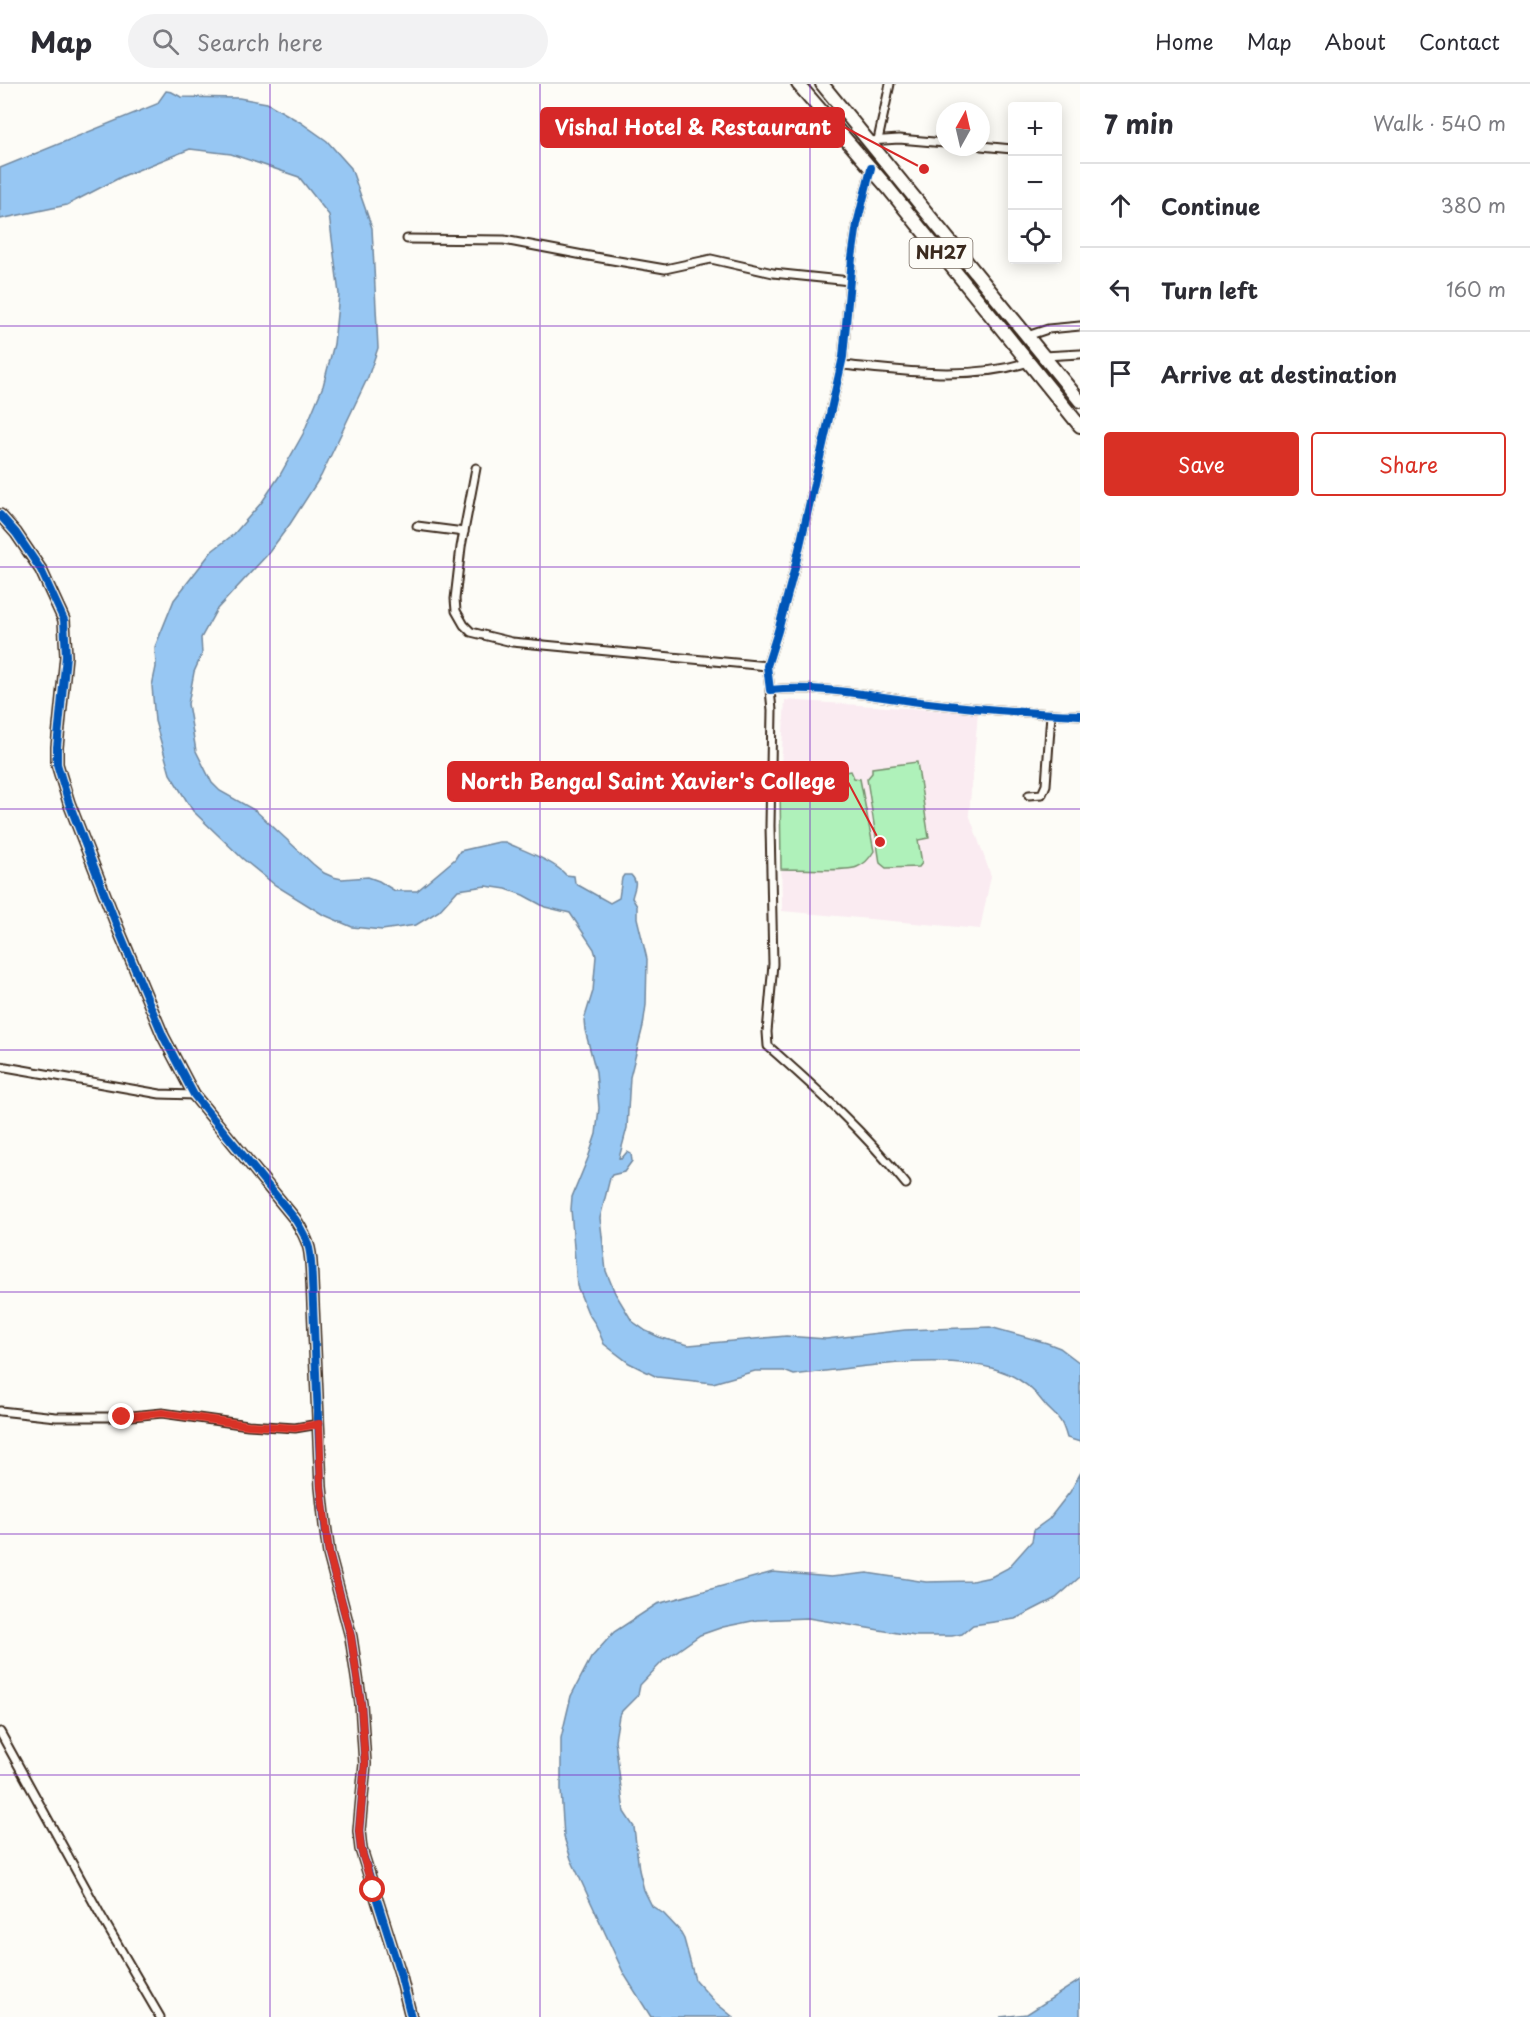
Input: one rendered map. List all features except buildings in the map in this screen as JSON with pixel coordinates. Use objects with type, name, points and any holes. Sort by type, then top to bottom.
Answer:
[{"type":"highway","name":"NH27","points":[[798,84],[871,168],[1080,426]]},
{"type":"highway","name":"NH27","points":[[822,84],[874,140],[1080,401]]},
{"type":"street","points":[[890,84],[874,140],[899,139],[936,142]]},
{"type":"street","points":[[990,147],[1008,149]]},
{"type":"street","points":[[871,168],[857,224],[842,365],[797,555],[767,666],[772,710],[770,826],[773,964],[767,1032],[768,1046],[827,1098],[883,1155],[906,1184]]},
{"type":"street","points":[[407,239],[504,240],[665,268],[711,259],[798,277],[850,281]]},
{"type":"street","points":[[1027,336],[1048,329],[1080,326]]},
{"type":"street","points":[[1043,356],[1080,354]]},
{"type":"street","points":[[842,365],[911,372],[988,372],[1029,362]]},
{"type":"street","points":[[476,468],[455,599],[456,611],[471,632],[512,642],[767,666]]},
{"type":"street","points":[[0,515],[42,570],[64,620],[66,656],[57,747],[59,773],[117,927],[163,1036],[194,1095],[289,1211],[307,1237],[312,1273],[321,1487],[327,1544],[351,1637],[361,1704],[365,1764],[360,1822],[361,1849],[400,1973],[411,2017]]},
{"type":"street","points":[[417,526],[464,532]]},
{"type":"street","points":[[770,690],[787,688],[980,710],[1080,715]]},
{"type":"street","points":[[1029,795],[1042,794],[1046,785],[1051,714]]},
{"type":"street","points":[[0,1066],[160,1094],[194,1095]]},
{"type":"street","points":[[0,1411],[56,1417],[122,1417],[162,1413],[248,1425],[295,1428],[319,1424]]},
{"type":"street","points":[[0,1732],[100,1914],[160,2017]]},
{"type":"shaded area","points":[[785,700],[978,713],[969,814],[991,876],[980,929],[782,911],[780,782]]},
{"type":"green space","points":[[917,762],[929,838],[918,840],[922,863],[919,867],[886,868],[880,863],[867,779],[872,773],[872,768]]},
{"type":"green space","points":[[851,771],[854,778],[860,779],[874,851],[871,856],[867,861],[851,869],[781,869],[780,782]]},
{"type":"water","points":[[166,91],[181,97],[239,98],[267,103],[300,122],[327,141],[351,168],[372,228],[378,348],[368,377],[321,476],[267,555],[217,609],[201,638],[202,654],[194,672],[188,704],[196,751],[212,783],[220,791],[256,811],[324,873],[342,879],[368,877],[395,891],[417,891],[455,859],[460,851],[499,842],[505,842],[546,861],[566,875],[574,876],[575,883],[610,903],[619,898],[624,875],[631,875],[635,883],[632,898],[637,906],[637,918],[647,959],[646,1005],[630,1077],[627,1128],[619,1158],[621,1159],[627,1152],[631,1154],[632,1161],[624,1172],[612,1175],[610,1178],[600,1218],[606,1271],[615,1293],[632,1321],[661,1338],[689,1345],[786,1336],[826,1339],[905,1330],[990,1327],[1060,1348],[1080,1363],[1080,1442],[1067,1438],[1060,1420],[1023,1382],[1005,1372],[976,1365],[951,1362],[898,1363],[794,1375],[784,1371],[755,1371],[713,1383],[657,1377],[629,1363],[604,1344],[577,1286],[572,1197],[596,1134],[599,1108],[596,1072],[584,1020],[593,991],[596,956],[594,949],[570,913],[545,907],[506,889],[486,886],[458,890],[439,911],[416,925],[382,930],[352,927],[322,914],[275,885],[243,859],[193,811],[170,774],[155,721],[152,686],[156,667],[155,647],[174,600],[212,551],[234,534],[262,502],[280,475],[303,434],[323,386],[334,344],[339,294],[329,215],[299,177],[231,154],[190,149],[123,176],[67,205],[0,219],[0,168],[157,104]]},
{"type":"water","points":[[1080,1474],[1080,1577],[1056,1598],[1015,1619],[973,1625],[962,1634],[952,1636],[915,1636],[808,1618],[757,1620],[723,1627],[700,1635],[663,1661],[640,1685],[638,1695],[619,1716],[615,1740],[624,1812],[634,1827],[639,1870],[644,1890],[652,1906],[664,1914],[679,1930],[684,1939],[695,1980],[716,2003],[733,2017],[651,2017],[624,1974],[571,1859],[564,1837],[561,1738],[571,1696],[591,1658],[614,1632],[657,1604],[773,1572],[831,1577],[867,1573],[926,1582],[972,1581],[991,1577],[1008,1568],[1032,1541],[1034,1530],[1049,1519],[1070,1492]]},
{"type":"water","points":[[1080,1980],[1080,2017],[1000,2017],[1027,2014]]},
{"type":"cycle path","points":[[871,168],[857,224],[843,357],[795,567],[767,666],[770,690],[823,690],[974,708],[1080,715]]},
{"type":"cycle path","points":[[0,515],[16,533],[41,570],[64,620],[66,656],[57,764],[69,803],[163,1036],[194,1095],[295,1219],[309,1248],[312,1271],[321,1487],[325,1525],[329,1554],[351,1637],[361,1704],[365,1764],[359,1831],[361,1849],[400,1973],[411,2017]]},
{"type":"place","name":"Vishal Hotel & Restaurant","points":[[924,169]]},
{"type":"place","name":"North Bengal Saint Xavier's College","points":[[880,842]]},
{"type":"route","points":[[122,1417],[162,1413],[248,1425],[295,1428],[319,1424],[321,1487],[329,1554],[351,1637],[359,1685],[365,1764],[359,1831],[361,1849],[373,1890]]}]
